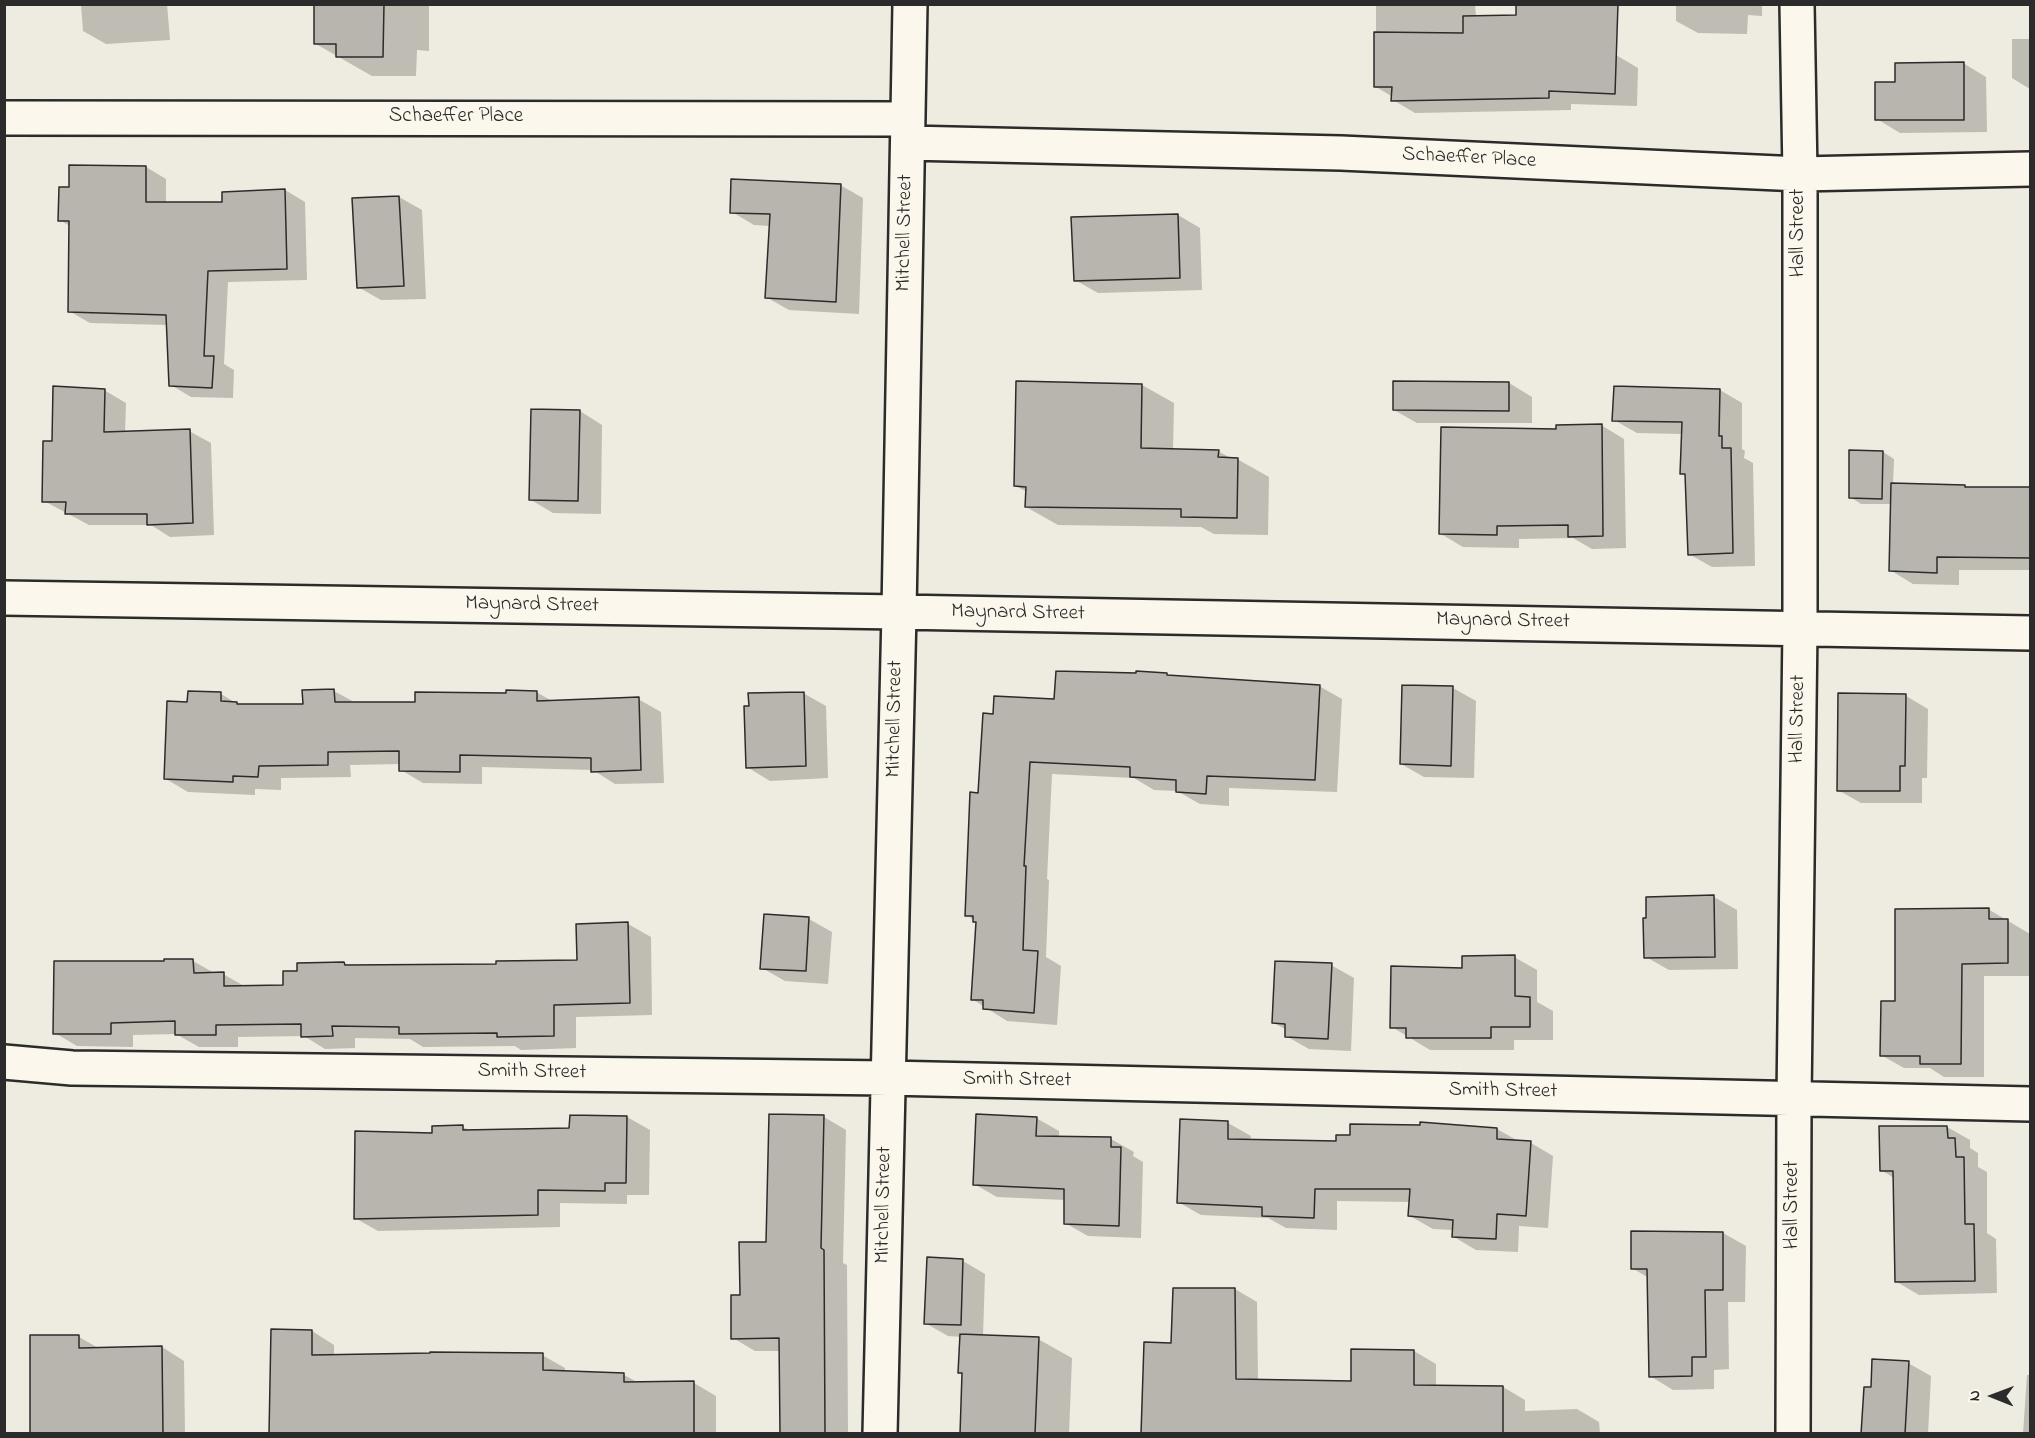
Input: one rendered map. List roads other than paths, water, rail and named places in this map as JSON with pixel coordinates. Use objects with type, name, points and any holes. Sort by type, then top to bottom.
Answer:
[{"type":"street","name":"Mitchell Street","points":[[880,1434],[910,4]]},
{"type":"street","name":"Hall Street","points":[[1793,1434],[1794,1099],[1800,628],[1800,174],[1797,4]]},
{"type":"street","name":"Schaeffer Place","points":[[4,118],[908,131],[1800,174],[2031,169]]},
{"type":"street","name":"Maynard Street","points":[[4,598],[2031,633]]},
{"type":"street","name":"Smith Street","points":[[4,1062],[72,1068],[888,1077],[2031,1104]]}]
